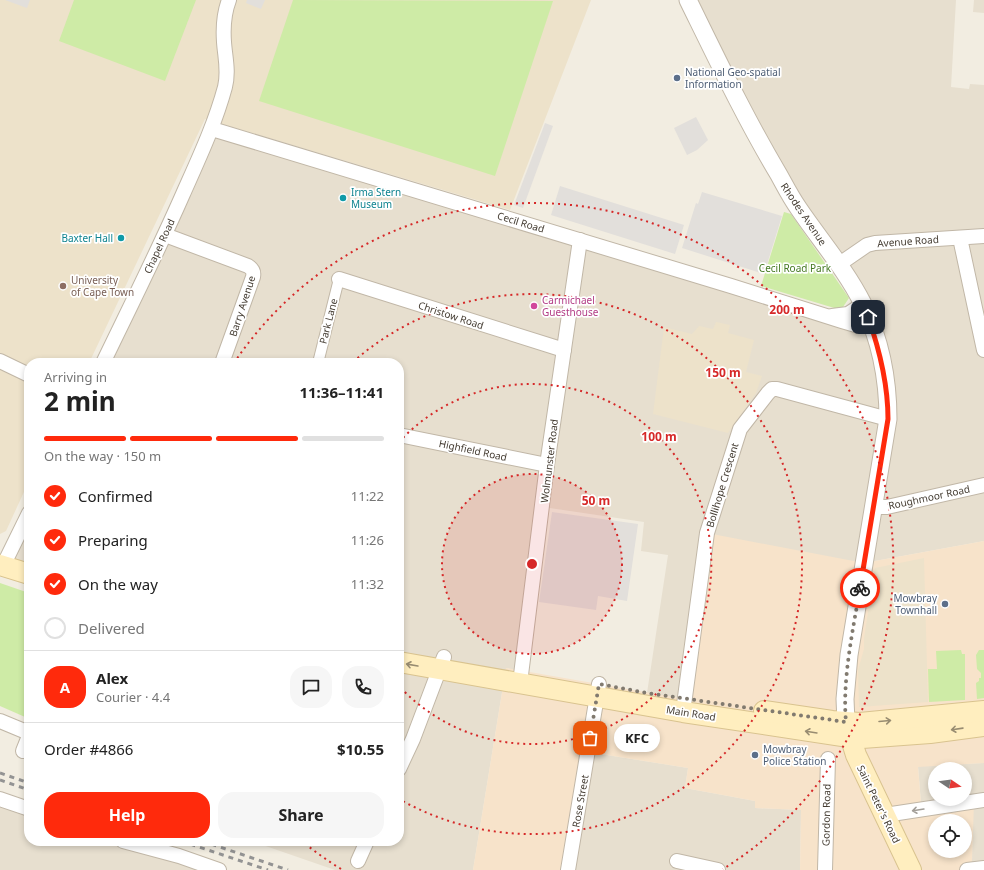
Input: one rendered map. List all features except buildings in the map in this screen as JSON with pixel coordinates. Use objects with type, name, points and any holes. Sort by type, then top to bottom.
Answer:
[{"type":"main road","points":[[1,565],[24,572]]},
{"type":"main road","name":"Main Road","points":[[404,651],[441,663],[598,691],[848,730],[862,738],[923,734],[984,726]]},
{"type":"main road","name":"Main Road","points":[[404,662],[441,663]]},
{"type":"main road","name":"Main Road","points":[[848,730],[860,723],[984,711]]},
{"type":"main road","name":"Saint Peter's Road","points":[[848,730],[859,761],[911,870]]},
{"type":"street","name":"Chapel Road","points":[[105,358],[165,235],[212,129],[226,85],[227,74],[224,24],[229,0]]},
{"type":"street","name":"Rhodes Avenue","points":[[688,0],[762,147],[797,207],[838,265],[862,304],[871,324],[880,354],[888,399],[888,419],[849,655],[845,699],[848,730]]},
{"type":"street","name":"Cecil Road","points":[[212,129],[830,316],[856,326],[871,324]]},
{"type":"street","name":"Barry Avenue","points":[[165,235],[248,266],[254,273],[224,358]]},
{"type":"street","name":"Avenue Road","points":[[838,265],[867,245],[875,243],[984,236]]},
{"type":"street","points":[[960,238],[984,350]]},
{"type":"street","name":"Wolmunster Road","points":[[521,677],[547,466],[580,240]]},
{"type":"street","name":"Christow Road","points":[[339,279],[564,350]]},
{"type":"street","name":"Park Lane","points":[[319,358],[339,279]]},
{"type":"street","name":"Cecil Road","points":[[830,316],[848,314],[862,304]]},
{"type":"street","points":[[0,361],[24,373]]},
{"type":"street","name":"Bollihope Crescent","points":[[684,705],[707,533],[736,438],[742,425],[772,389],[777,389],[888,419]]},
{"type":"street","name":"Highfield Road","points":[[404,436],[547,466]]},
{"type":"street","name":"Roughmoor Road","points":[[874,507],[887,507],[984,485]]},
{"type":"street","points":[[1,565],[24,522]]},
{"type":"street","points":[[404,758],[413,739],[441,663]]},
{"type":"street","name":"Rose Street","points":[[568,870],[598,691]]},
{"type":"street","points":[[0,721],[24,732]]},
{"type":"street","name":"Gordon Road","points":[[825,870],[828,759]]},
{"type":"street","points":[[885,815],[984,800]]},
{"type":"street","points":[[2,804],[24,808]]},
{"type":"street","points":[[142,846],[179,856],[218,870]]},
{"type":"street","points":[[358,861],[365,846]]},
{"type":"street","points":[[677,861],[718,870]]},
{"type":"street","points":[[967,870],[984,868]]},
{"type":"shaded area","name":"University of Cape Town","points":[[0,0],[591,0],[510,210],[205,119],[91,358],[24,358],[24,492],[6,531],[0,534]]},
{"type":"shaded area","points":[[5,0],[30,0],[27,8]]},
{"type":"shaded area","points":[[247,0],[265,0],[261,9],[246,3]]},
{"type":"shaded area","points":[[688,0],[956,0],[951,87],[969,89],[970,84],[984,85],[984,541],[864,563],[685,699],[647,693],[668,555],[641,551],[644,522],[543,507],[522,671],[506,668],[473,870],[335,870],[265,846],[404,846],[404,358],[105,358],[212,129],[870,324]]},
{"type":"shaded area","points":[[974,0],[984,0],[984,13],[973,12]]},
{"type":"shaded area","points":[[696,117],[708,140],[697,150],[687,155],[674,128]]},
{"type":"shaded area","points":[[545,123],[553,126],[523,208],[514,205]]},
{"type":"shaded area","points":[[560,186],[684,225],[675,254],[551,215]]},
{"type":"shaded area","points":[[702,192],[782,216],[764,274],[682,248],[696,203],[698,204]]},
{"type":"shaded area","points":[[716,322],[730,325],[728,333],[754,340],[746,372],[762,376],[756,393],[728,433],[653,414],[664,327],[692,334],[699,326],[713,329]]},
{"type":"shaded area","points":[[552,512],[638,524],[627,601],[598,596],[596,610],[539,602]]},
{"type":"shaded area","points":[[24,523],[24,572],[3,566]]},
{"type":"shaded area","points":[[707,533],[864,563],[984,541],[984,763],[928,762],[928,766],[918,767],[921,803],[928,803],[928,806],[972,806],[972,802],[974,802],[972,860],[970,870],[800,870],[801,810],[755,808],[755,801],[685,788],[688,768],[588,752],[568,870],[473,870],[506,668],[685,699]]},
{"type":"shaded area","points":[[924,558],[928,702],[859,707],[858,670],[864,649],[864,638],[875,568]]},
{"type":"shaded area","points":[[588,752],[688,768],[685,788],[755,801],[755,808],[801,810],[800,870],[568,870]]},
{"type":"shaded area","points":[[984,763],[984,870],[969,870],[972,860],[972,764]]},
{"type":"shaded area","points":[[918,766],[928,766],[928,803],[921,803]]},
{"type":"shaded area","points":[[0,799],[24,807],[24,846],[140,846],[219,870],[0,870]]},
{"type":"green space","points":[[74,0],[196,0],[165,81],[59,41]]},
{"type":"green space","points":[[293,0],[553,1],[495,176],[259,101]]},
{"type":"green space","name":"Cecil Road Park","points":[[784,212],[791,214],[849,298],[841,310],[761,286]]},
{"type":"green space","points":[[0,583],[24,591],[24,717],[0,706]]},
{"type":"green space","points":[[961,650],[962,654],[965,654],[965,700],[929,702],[928,669],[937,669],[936,651]]},
{"type":"green space","points":[[979,650],[984,650],[984,698],[977,699],[976,683],[979,681],[979,678],[981,678],[981,673],[977,669],[976,655]]},
{"type":"railway","points":[[0,773],[24,781]]},
{"type":"railway","points":[[0,780],[24,788]]},
{"type":"railway","points":[[196,846],[268,870]]},
{"type":"railway","points":[[217,846],[288,870]]},
{"type":"way so far","points":[[590,738],[599,684],[647,693],[846,722],[845,699],[849,655],[860,588]]},
{"type":"place","name":"National Geo-spatial Information","points":[[677,78]]},
{"type":"place","name":"Irma Stern Museum","points":[[343,198]]},
{"type":"place","name":"Baxter Hall","points":[[121,238]]},
{"type":"place","name":"University of Cape Town","points":[[63,286]]},
{"type":"place","name":"Carmichael Guesthouse","points":[[534,306]]},
{"type":"place","name":"Mowbray Townhall","points":[[945,604]]},
{"type":"place","name":"KFC","points":[[590,738]]},
{"type":"place","name":"Mowbray Police Station","points":[[755,755]]},
{"type":"route","points":[[860,588],[888,419],[888,399],[885,378],[880,354],[868,317]]}]
